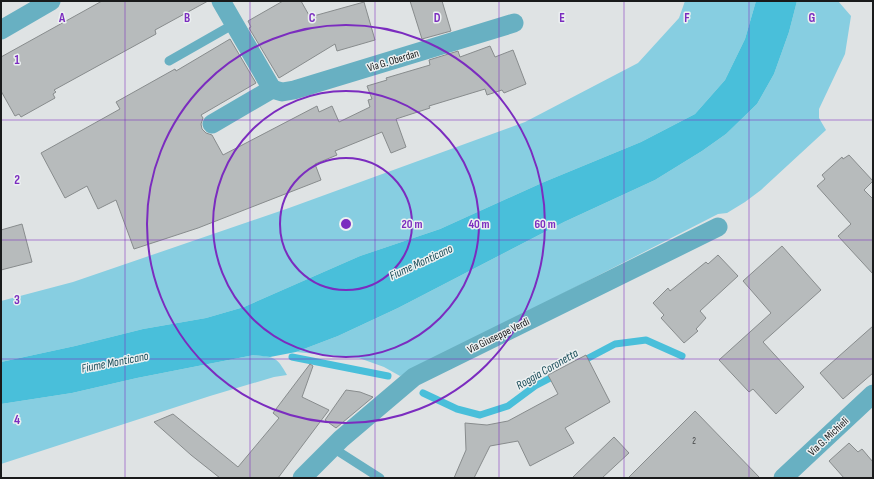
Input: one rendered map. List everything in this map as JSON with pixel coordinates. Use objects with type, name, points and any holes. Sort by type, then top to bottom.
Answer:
[{"type":"street","points":[[1,30],[51,1]]},
{"type":"street","points":[[212,124],[272,89],[221,1]]},
{"type":"street","name":"Via G. Oberdan","points":[[272,89],[282,92],[294,90],[514,23]]},
{"type":"street","name":"Via Giuseppe Verdi","points":[[302,478],[333,448],[414,377],[718,227]]},
{"type":"street","name":"Via G. Michieli","points":[[782,478],[873,394]]},
{"type":"lane","points":[[169,60],[234,24]]},
{"type":"lane","points":[[333,448],[380,478]]},
{"type":"shaded area","points":[[685,1],[756,1],[745,39],[725,80],[695,114],[641,142],[544,182],[440,229],[360,256],[244,307],[206,318],[143,329],[1,362],[1,301],[73,282],[289,208],[525,122],[638,63],[679,18]]},
{"type":"shaded area","points":[[797,1],[838,1],[851,16],[845,54],[819,109],[819,118],[826,130],[761,190],[745,202],[727,213],[718,214],[400,376],[384,367],[359,358],[296,352],[338,336],[398,308],[564,222],[655,180],[702,151],[726,134],[757,104],[774,74],[789,32]]},
{"type":"shaded area","points":[[254,355],[267,356],[275,359],[287,375],[274,377],[210,396],[1,464],[1,404],[72,393],[137,378]]},
{"type":"water","name":"Fiume Monticano","points":[[756,1],[797,1],[789,32],[774,74],[757,104],[726,134],[702,151],[655,180],[564,222],[398,308],[338,336],[296,352],[270,357],[254,355],[137,378],[72,393],[1,404],[1,362],[143,329],[206,318],[244,307],[360,256],[440,229],[544,182],[641,142],[695,114],[725,80],[745,39]]},
{"type":"building","points":[[102,1],[208,1],[155,30],[156,34],[54,90],[56,92],[53,94],[55,98],[21,117],[19,114],[15,116],[1,91],[1,57]]},
{"type":"building","points":[[283,1],[301,1],[310,17],[364,2],[375,40],[337,51],[335,44],[279,78],[249,28],[251,27],[248,21]]},
{"type":"building","points":[[410,1],[442,1],[451,31],[422,39]]},
{"type":"building","points":[[230,39],[256,83],[201,115],[203,118],[201,124],[202,129],[206,133],[212,135],[223,155],[317,106],[319,112],[332,106],[339,122],[370,107],[368,100],[372,99],[367,86],[387,80],[386,78],[430,65],[429,60],[458,51],[460,57],[490,46],[495,57],[513,50],[526,84],[504,93],[502,90],[487,95],[485,89],[429,106],[430,108],[396,119],[406,147],[391,153],[382,132],[335,151],[337,155],[315,164],[321,180],[198,228],[134,249],[116,200],[98,209],[87,186],[65,198],[41,153],[120,109],[116,102],[175,69],[176,71]]},
{"type":"building","points":[[849,155],[873,181],[864,190],[873,199],[873,274],[838,236],[851,224],[817,186],[825,179],[822,175],[842,157],[843,159]]},
{"type":"building","points":[[22,224],[32,262],[1,270],[1,230]]},
{"type":"building","points":[[782,246],[821,290],[763,342],[804,387],[776,414],[753,389],[749,392],[719,360],[771,313],[743,281]]},
{"type":"building","points":[[718,255],[738,276],[700,311],[706,318],[696,329],[698,331],[684,343],[661,318],[664,315],[653,303],[668,288],[670,291],[706,262],[708,264]]},
{"type":"building","points":[[873,326],[873,373],[843,399],[820,373]]},
{"type":"building","points":[[586,355],[610,402],[565,428],[574,443],[530,466],[518,441],[490,446],[474,478],[454,478],[466,450],[465,423],[487,425],[508,421],[558,394],[548,375]]},
{"type":"building","points":[[310,364],[313,366],[302,397],[329,410],[278,478],[220,478],[191,455],[154,422],[173,414],[238,467],[279,418],[273,413]]},
{"type":"building","points":[[346,390],[360,392],[373,397],[336,428],[325,420]]},
{"type":"building","points":[[695,411],[760,478],[628,478]]},
{"type":"building","points":[[614,437],[629,453],[602,478],[572,478]]},
{"type":"building","points":[[849,443],[858,452],[862,449],[873,462],[873,478],[844,478],[829,461]]},
{"type":"waterway","name":"Roggia Coronetta","points":[[579,363],[615,344],[646,340],[682,356]]},
{"type":"waterway","name":"Roggia Coronetta","points":[[292,357],[388,376]]},
{"type":"waterway","name":"Roggia Coronetta","points":[[423,393],[457,409],[480,415],[508,406],[535,386],[558,374]]}]
